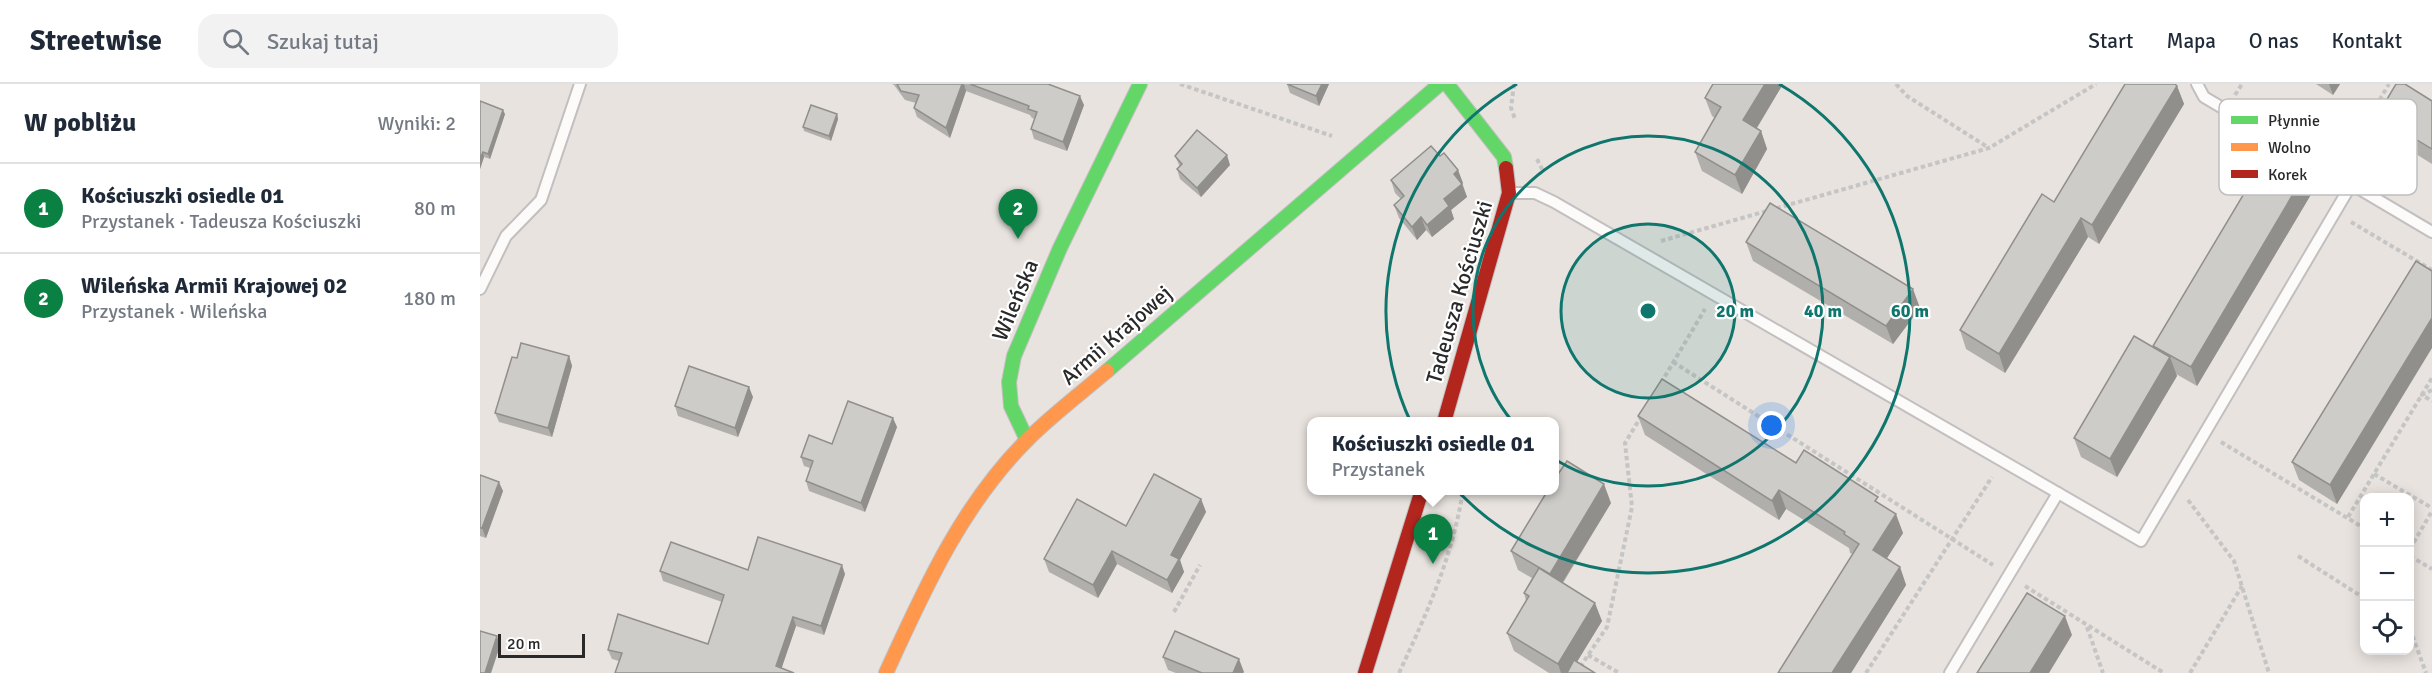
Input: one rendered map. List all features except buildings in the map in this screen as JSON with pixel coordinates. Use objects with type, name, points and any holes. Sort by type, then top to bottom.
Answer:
[{"type":"street","name":"Wileńska","points":[[1026,440],[1011,406],[1010,382],[1014,356],[1060,248],[1140,84]]},
{"type":"street","name":"Armii Krajowej","points":[[886,673],[938,561],[984,490],[1026,440],[1440,84]]},
{"type":"street","name":"Tadeusza Kościuszki","points":[[1445,417],[1509,193],[1504,157],[1447,84]]},
{"type":"street","points":[[1365,673],[1420,495]]},
{"type":"lane","points":[[480,290],[506,236],[542,200],[580,84]]},
{"type":"lane","points":[[2197,84],[2204,98],[2219,107]]},
{"type":"lane","points":[[1509,193],[1535,193],[2141,541],[2345,195]]},
{"type":"lane","points":[[2368,195],[2432,232]]},
{"type":"lane","points":[[1950,673],[2058,493]]},
{"type":"path","points":[[1180,84],[1330,137]]},
{"type":"path","points":[[1896,84],[1907,96],[1989,148]]},
{"type":"path","points":[[1639,252],[1660,242],[1989,148],[2096,84]]},
{"type":"path","points":[[2380,99],[2389,84]]},
{"type":"path","points":[[2335,212],[2432,270]]},
{"type":"path","points":[[1655,392],[1714,295]]},
{"type":"path","points":[[1673,362],[2087,627],[2164,673]]},
{"type":"path","points":[[2348,517],[2432,378]]},
{"type":"path","points":[[2422,395],[2432,390]]},
{"type":"path","points":[[2422,395],[2432,401]]},
{"type":"path","points":[[1576,673],[1607,627],[1632,507],[1625,443],[1643,413]]},
{"type":"path","points":[[2204,432],[2360,525]]},
{"type":"path","points":[[1866,673],[2002,461]]},
{"type":"path","points":[[2374,474],[2432,510],[2410,547]]},
{"type":"path","points":[[2175,482],[2235,561],[2269,673]]},
{"type":"path","points":[[1400,673],[1438,589],[1458,523],[1462,495]]},
{"type":"path","points":[[2298,556],[2360,595]]},
{"type":"path","points":[[2414,559],[2432,569]]},
{"type":"path","points":[[1174,612],[1200,565]]},
{"type":"path","points":[[2190,673],[2242,586]]},
{"type":"path","points":[[2087,627],[2103,673]]},
{"type":"path","points":[[2414,642],[2426,673]]},
{"type":"path","points":[[1588,655],[1618,673]]},
{"type":"traffic: fast","points":[[1027,440],[1011,406],[1009,382],[1014,356],[1060,248],[1140,84]]},
{"type":"traffic: fast","points":[[1107,371],[1440,84]]},
{"type":"traffic: fast","points":[[1447,84],[1504,157],[1506,168]]},
{"type":"traffic: slow","points":[[886,673],[930,580],[963,521],[982,493],[1027,440],[1107,371]]},
{"type":"traffic: jam","points":[[1445,417],[1509,193],[1506,168]]},
{"type":"traffic: jam","points":[[1365,673],[1420,495]]},
{"type":"place","name":"Wileńska Armii Krajowej 02","points":[[1018,239]]},
{"type":"place","name":"Kościuszki osiedle 01","points":[[1433,564]]}]
